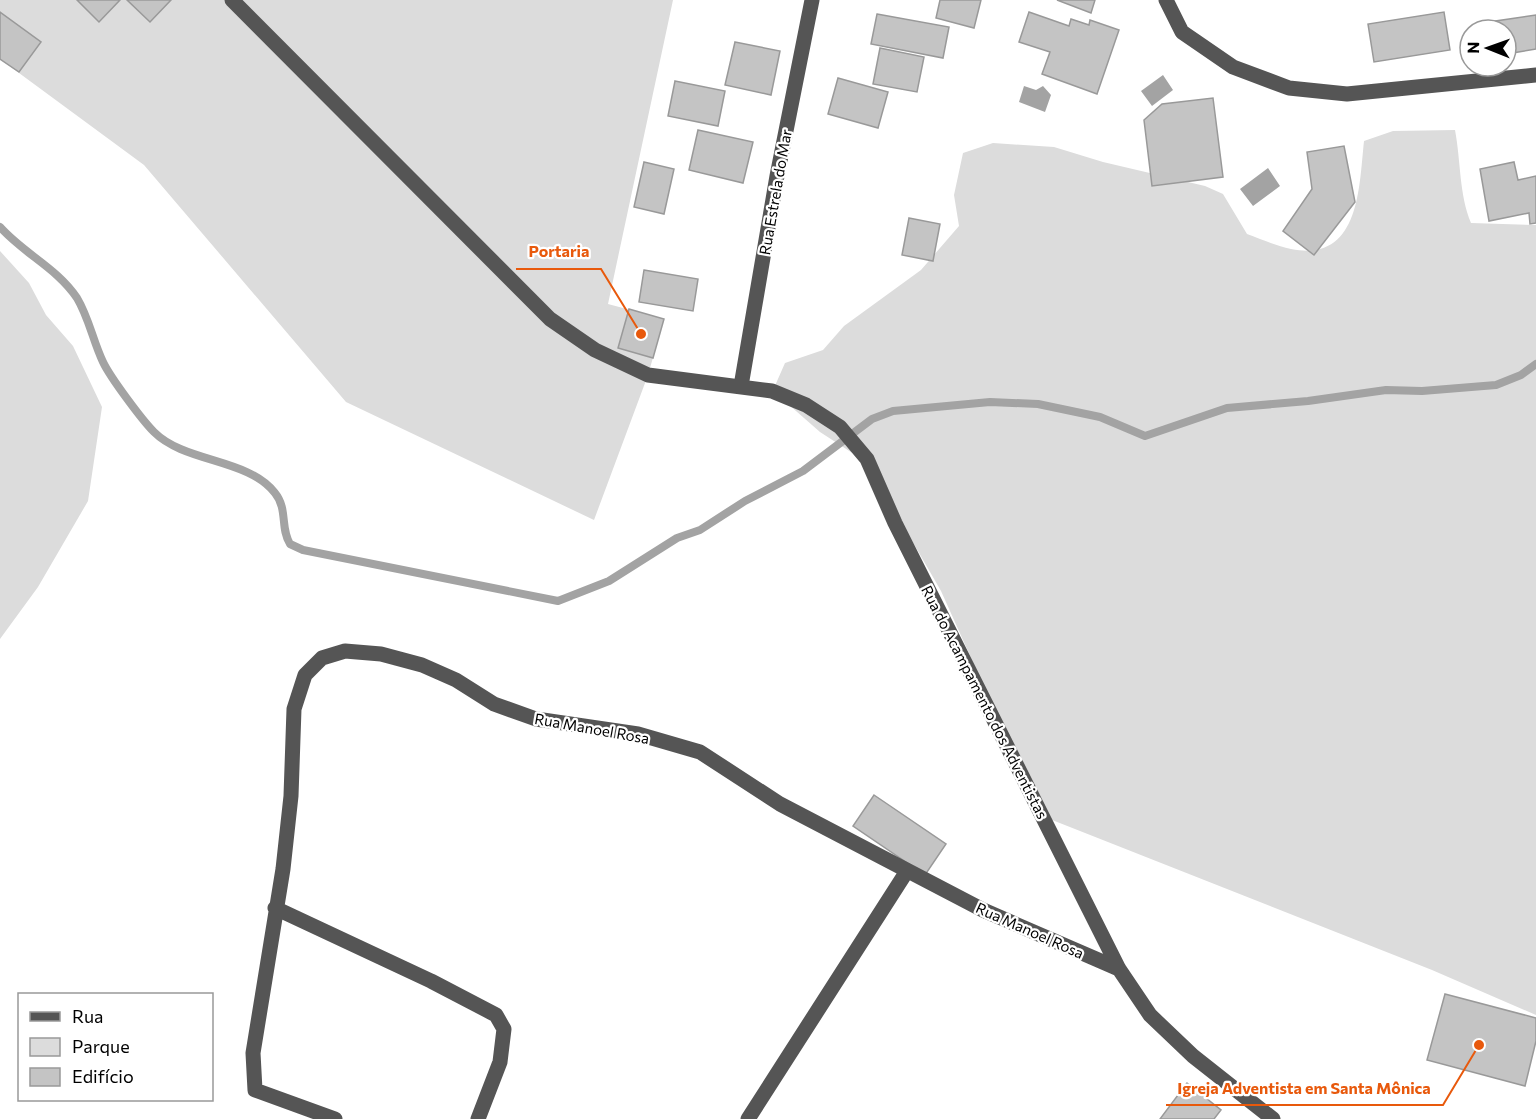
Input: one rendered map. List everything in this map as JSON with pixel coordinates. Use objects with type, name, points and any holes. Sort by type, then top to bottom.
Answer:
[{"type":"street","name":"Rua do Acampamento dos Adventistas","points":[[232,0],[550,319],[595,350],[648,375],[772,391],[806,405],[840,427],[867,459],[895,523],[1119,969],[1157,1022],[1193,1056],[1273,1119]]},
{"type":"street","name":"Rua Estrela do Mar","points":[[741,386],[777,176],[813,0]]},
{"type":"street","points":[[1166,0],[1182,32],[1233,67],[1289,88],[1347,94],[1536,75]]},
{"type":"street","name":"Rua Manoel Rosa","points":[[335,1119],[255,1090],[253,1053],[291,796],[294,708],[305,675],[322,658],[345,651],[381,654],[422,665],[456,680],[494,704],[536,719],[638,734],[700,752],[780,804],[907,871],[983,910],[1119,969]]},
{"type":"street","points":[[748,1119],[907,871]]},
{"type":"street","points":[[275,908],[431,981],[496,1015],[504,1029],[500,1062],[478,1119]]},
{"type":"green space","points":[[0,0],[673,0],[608,304],[664,319],[648,375],[594,520],[346,402],[144,165],[0,59]]},
{"type":"green space","points":[[1455,130],[1462,189],[1471,223],[1536,225],[1536,1015],[1432,970],[1042,816],[941,591],[892,506],[877,469],[820,432],[788,404],[774,388],[785,363],[823,350],[844,326],[921,270],[959,226],[954,195],[963,153],[993,143],[1054,147],[1103,162],[1205,186],[1223,194],[1247,234],[1285,248],[1314,250],[1331,244],[1343,233],[1351,218],[1357,199],[1364,141],[1393,131]]},
{"type":"green space","points":[[0,251],[29,283],[46,315],[73,346],[102,407],[88,501],[38,587],[0,639]]},
{"type":"shaded area","points":[[1163,75],[1173,90],[1152,106],[1141,91]]},
{"type":"shaded area","points":[[1024,86],[1036,90],[1043,86],[1051,95],[1045,112],[1019,102]]},
{"type":"shaded area","points":[[1268,168],[1280,186],[1253,206],[1240,189]]},
{"type":"building","points":[[77,0],[120,0],[99,22]]},
{"type":"building","points":[[127,0],[171,0],[150,22]]},
{"type":"building","points":[[940,0],[981,0],[974,28],[936,18]]},
{"type":"building","points":[[1057,0],[1095,0],[1091,13]]},
{"type":"building","points":[[0,12],[41,42],[19,72],[0,59]]},
{"type":"building","points":[[1029,12],[1069,26],[1071,19],[1089,25],[1090,20],[1119,30],[1097,94],[1042,74],[1050,52],[1019,42]]},
{"type":"building","points":[[1444,12],[1450,50],[1374,62],[1368,24]]},
{"type":"building","points":[[877,14],[949,27],[943,58],[871,44]]},
{"type":"building","points":[[1536,15],[1536,49],[1518,52],[1518,18],[1516,18]]},
{"type":"building","points":[[735,42],[780,51],[771,95],[725,85]]},
{"type":"building","points":[[880,48],[924,57],[917,92],[873,84]]},
{"type":"building","points":[[838,78],[888,92],[878,128],[828,114]]},
{"type":"building","points":[[675,81],[725,91],[718,126],[668,116]]},
{"type":"building","points":[[1213,98],[1223,177],[1152,186],[1144,120],[1162,104]]},
{"type":"building","points":[[698,130],[753,142],[743,183],[689,170]]},
{"type":"building","points":[[1344,146],[1355,202],[1314,255],[1283,231],[1312,189],[1307,152]]},
{"type":"building","points":[[644,162],[674,169],[664,214],[634,207]]},
{"type":"building","points":[[1514,162],[1518,180],[1536,176],[1536,223],[1530,224],[1529,213],[1489,221],[1480,169]]},
{"type":"building","points":[[909,218],[940,224],[933,261],[902,255]]},
{"type":"building","points":[[644,270],[698,279],[693,311],[639,302]]},
{"type":"building","points":[[629,309],[664,319],[653,358],[618,348]]},
{"type":"building","points":[[874,795],[946,844],[925,875],[853,826]]},
{"type":"building","points":[[1445,994],[1536,1018],[1536,1041],[1525,1086],[1427,1060]]},
{"type":"building","points":[[1187,1083],[1221,1110],[1214,1119],[1160,1119]]},
{"type":"waterway","points":[[0,227],[69,287],[85,313],[107,369],[154,432],[182,450],[233,466],[263,482],[279,499],[285,532],[290,544],[303,550],[558,601],[609,581],[677,538],[700,530],[745,501],[803,471],[872,419],[893,411],[990,402],[1038,404],[1100,417],[1145,436],[1227,408],[1308,401],[1386,390],[1422,391],[1496,385],[1521,375],[1536,364]]},
{"type":"place","name":"Portaria","points":[[641,334]]},
{"type":"place","name":"Igreja Adventista em Santa Mônica","points":[[1479,1045]]}]
